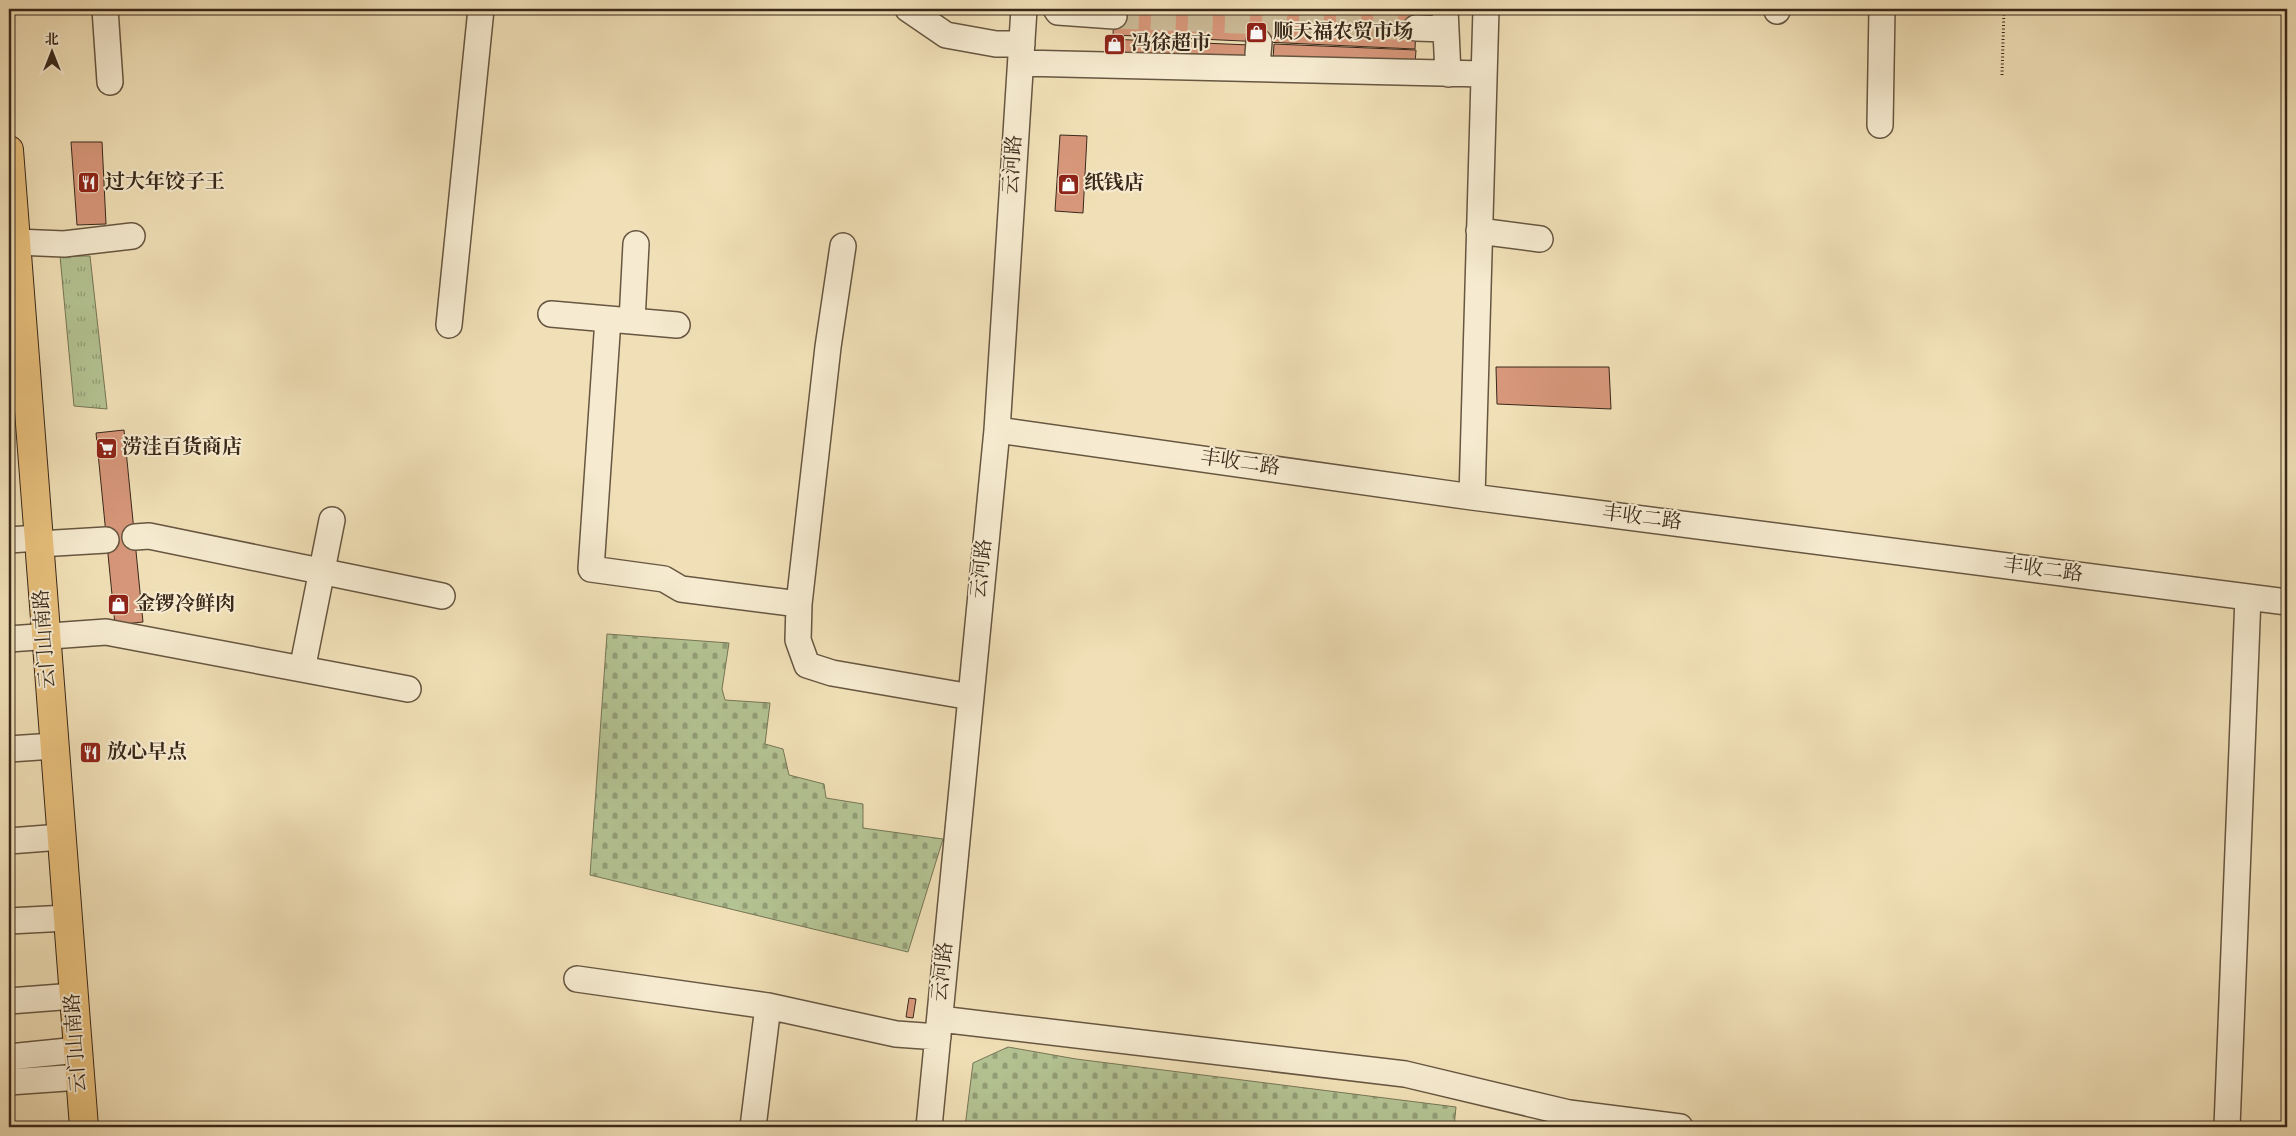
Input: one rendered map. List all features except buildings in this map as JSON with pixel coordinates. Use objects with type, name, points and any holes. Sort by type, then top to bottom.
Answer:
[{"type":"main road","name":"云门山南路","points":[[9,150],[16,242],[15,304],[39,541],[84,1127]]},
{"type":"street","points":[[105,9],[110,82]]},
{"type":"street","points":[[449,325],[482,9]]},
{"type":"street","points":[[908,9],[946,36],[996,44],[1022,54],[1448,74],[1484,74]]},
{"type":"street","name":"云河路","points":[[929,1127],[997,430],[1024,9]]},
{"type":"street","points":[[1056,9],[1058,12],[1114,16]]},
{"type":"street","points":[[1472,497],[1486,9]]},
{"type":"street","points":[[1880,125],[1882,9]]},
{"type":"street","points":[[1416,28],[1445,19],[1448,74]]},
{"type":"street","points":[[1480,231],[1540,239]]},
{"type":"street","points":[[16,242],[64,244],[132,236]]},
{"type":"street","points":[[636,244],[620,320],[591,569],[664,579],[681,589],[799,604]]},
{"type":"street","points":[[842,246],[828,347],[799,604],[798,640],[807,665],[832,672],[971,697]]},
{"type":"street","points":[[551,314],[677,325]]},
{"type":"street","name":"丰收二路","points":[[997,430],[1472,497],[2287,602]]},
{"type":"street","points":[[303,665],[332,520]]},
{"type":"street","points":[[135,537],[149,536],[442,596]]},
{"type":"street","points":[[9,540],[106,540]]},
{"type":"street","points":[[2227,1127],[2248,597]]},
{"type":"street","points":[[9,639],[106,632],[408,689]]},
{"type":"street","points":[[9,750],[54,746]]},
{"type":"street","points":[[9,841],[61,837]]},
{"type":"street","points":[[9,921],[67,918]]},
{"type":"street","points":[[577,979],[768,1006],[896,1034],[939,1028],[1405,1074],[1569,1113],[1680,1127]]},
{"type":"street","points":[[9,1002],[74,996]]},
{"type":"street","points":[[752,1127],[768,1006]]},
{"type":"street","points":[[9,1057],[78,1050]]},
{"type":"street","points":[[9,1082],[80,1077]]},
{"type":"path","points":[[2002,75],[2004,9]]},
{"type":"green space","points":[[60,256],[90,256],[107,409],[74,406]]},
{"type":"green space","points":[[607,634],[729,643],[722,689],[725,700],[770,703],[765,744],[783,749],[789,775],[824,784],[826,798],[863,804],[863,828],[943,839],[908,952],[590,875]]},
{"type":"green space","points":[[1008,1047],[1076,1059],[1456,1107],[1454,1127],[965,1127],[973,1063]]},
{"type":"tunnel","points":[[1114,16],[1416,28]]},
{"type":"place","name":"顺天福农贸市场","points":[[1257,33]]},
{"type":"place","name":"冯徐超市","points":[[1115,44]]},
{"type":"place","name":"过大年饺子王","points":[[89,183]]},
{"type":"place","name":"纸钱店","points":[[1068,184]]},
{"type":"place","name":"涝洼百货商店","points":[[106,448]]},
{"type":"place","name":"金锣冷鲜肉","points":[[119,605]]},
{"type":"place","name":"放心早点","points":[[91,753]]}]
